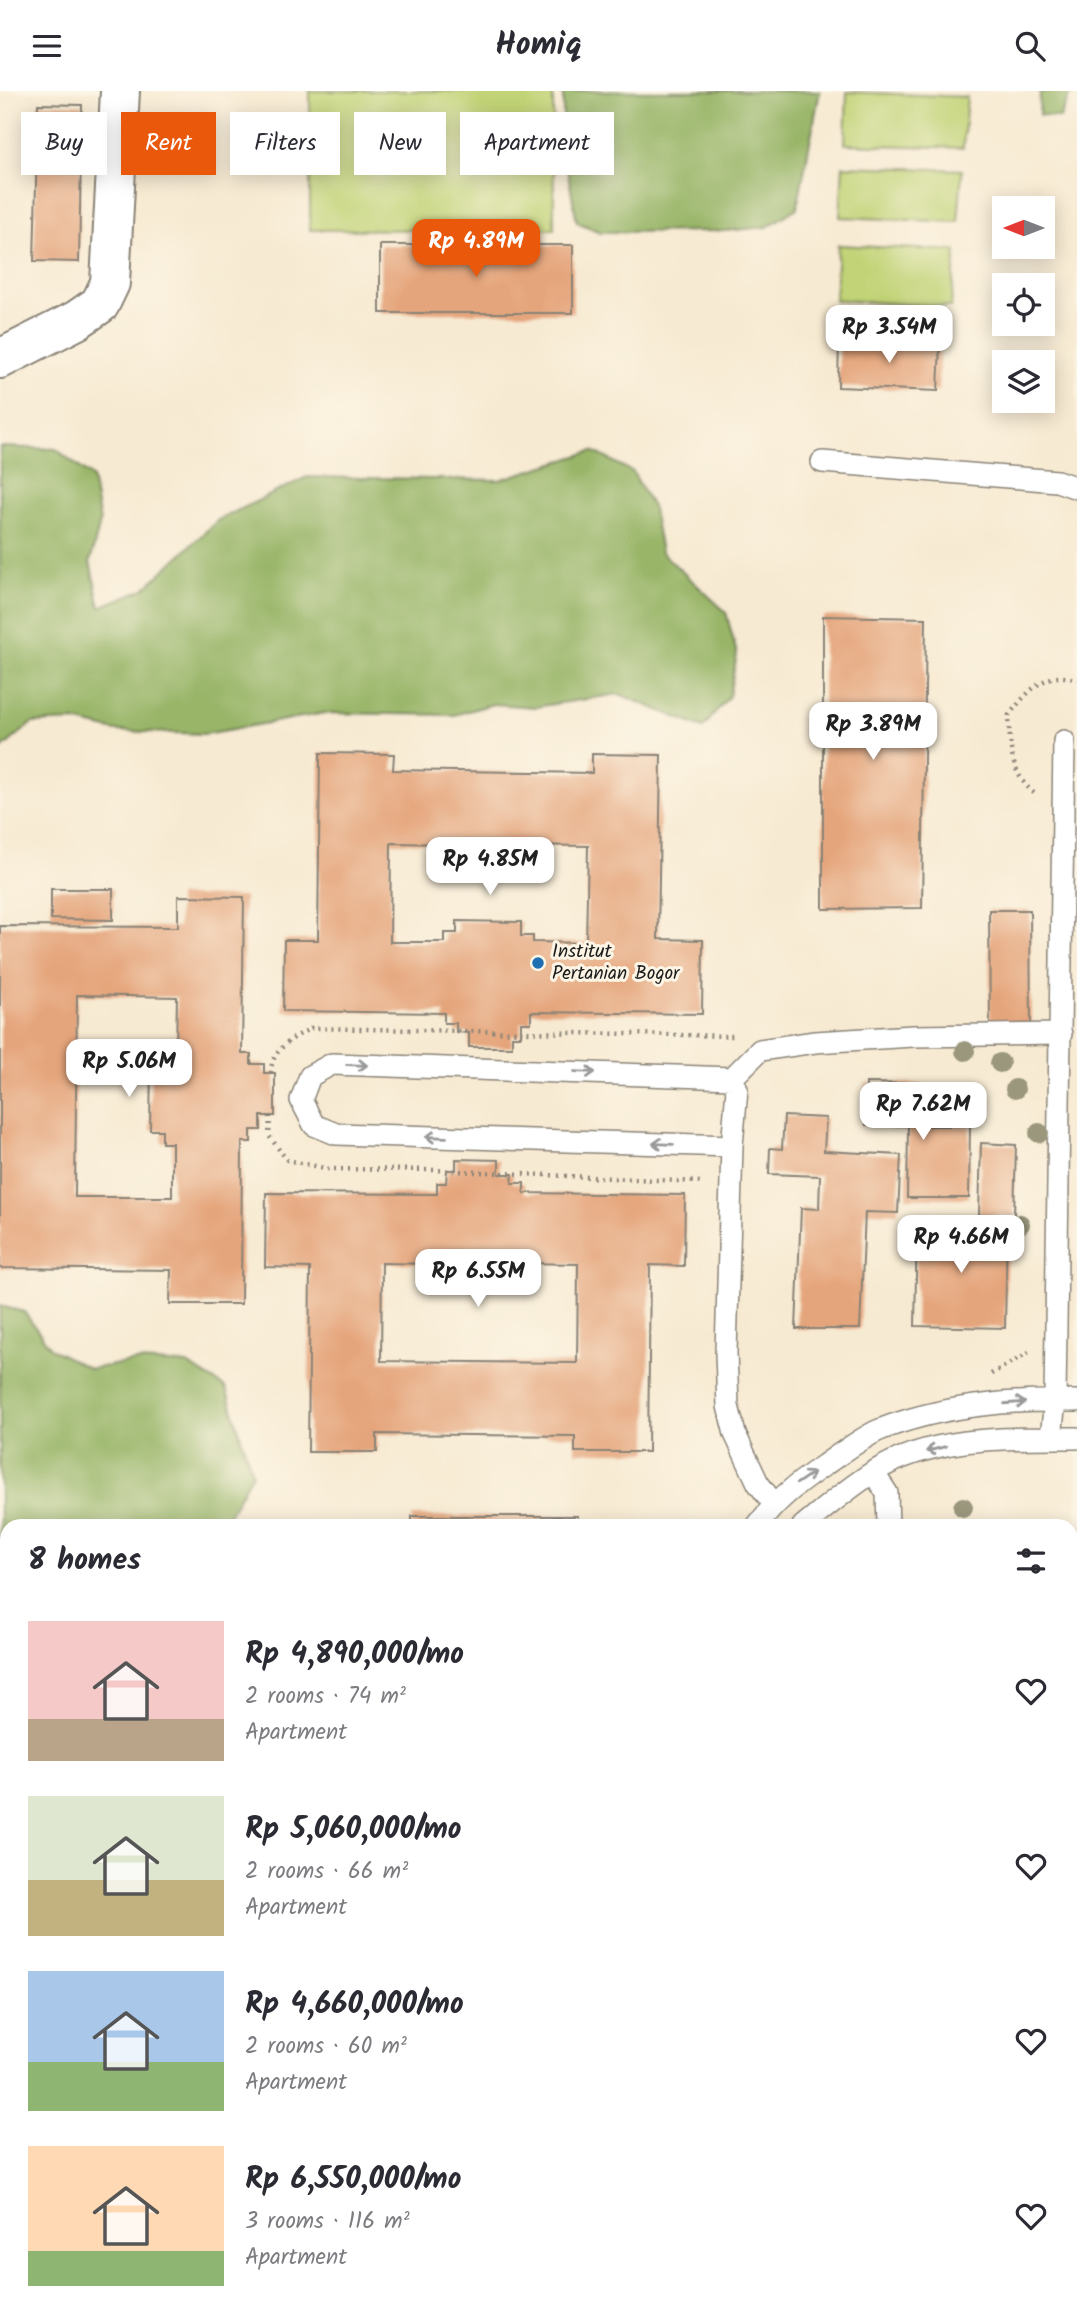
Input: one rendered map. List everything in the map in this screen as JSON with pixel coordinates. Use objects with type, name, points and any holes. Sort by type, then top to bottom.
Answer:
[{"type":"street","points":[[0,359],[77,320],[100,304],[110,283],[120,91]]},
{"type":"lane","points":[[822,462],[1057,481],[1077,488]]},
{"type":"lane","points":[[1051,1438],[1055,1400],[1063,741]]},
{"type":"lane","points":[[732,1146],[336,1134],[314,1125],[301,1100],[310,1076],[332,1064],[731,1078],[760,1050],[788,1046],[913,1036],[1061,1034]]},
{"type":"lane","points":[[731,1078],[737,1089],[732,1146],[726,1353],[728,1406],[735,1434],[758,1483],[773,1503]]},
{"type":"lane","points":[[762,1519],[773,1503],[800,1482],[877,1432],[930,1416],[981,1406],[1055,1400],[1077,1401]]},
{"type":"lane","points":[[812,1519],[873,1472],[922,1453],[963,1442],[1077,1438]]},
{"type":"lane","points":[[873,1472],[887,1493],[888,1519]]},
{"type":"path","points":[[1043,800],[1024,785],[1010,757],[1009,715],[1030,688],[1050,677],[1077,680]]},
{"type":"path","points":[[270,1117],[270,1136],[287,1160],[329,1170],[434,1170],[701,1182],[701,1195]]},
{"type":"path","points":[[990,1375],[1037,1347]]},
{"type":"path","points":[[729,1519],[758,1483]]},
{"type":"green space","points":[[310,91],[553,91],[553,112],[460,112],[460,175],[554,175],[554,229],[310,230],[310,175],[340,175],[340,112],[310,112]]},
{"type":"green space","points":[[563,91],[820,91],[797,208],[767,227],[724,231],[600,232],[577,222],[568,175],[614,175],[614,112],[563,112]]},
{"type":"green space","points":[[1040,91],[1071,91],[1060,118],[1039,115]]},
{"type":"green space","points":[[847,92],[967,97],[963,148],[845,144]]},
{"type":"green space","points":[[843,166],[962,170],[958,222],[840,217]]},
{"type":"green space","points":[[838,245],[956,251],[951,307],[835,300]]},
{"type":"green space","points":[[0,447],[56,449],[92,477],[100,522],[90,562],[100,607],[144,589],[218,520],[307,477],[499,480],[593,451],[633,472],[653,509],[661,552],[726,612],[737,654],[729,696],[703,728],[619,694],[535,707],[493,704],[454,715],[325,713],[205,734],[116,731],[74,721],[32,723],[0,750]]},
{"type":"green space","points":[[0,1306],[24,1312],[51,1349],[90,1369],[137,1361],[187,1364],[226,1388],[252,1473],[227,1519],[0,1519]]},
{"type":"building","points":[[38,104],[82,105],[82,112],[38,112]]},
{"type":"building","points":[[36,175],[81,175],[79,262],[34,261]]},
{"type":"building","points":[[380,245],[573,245],[573,313],[380,313]]},
{"type":"building","points":[[839,339],[940,343],[938,391],[838,387]]},
{"type":"building","points":[[823,616],[926,618],[922,908],[823,909]]},
{"type":"building","points":[[320,753],[394,754],[393,770],[592,773],[592,754],[661,755],[658,939],[703,940],[702,1014],[531,1012],[531,1023],[521,1023],[521,1036],[512,1036],[512,1047],[469,1047],[469,1033],[456,1032],[456,1023],[444,1023],[444,1013],[283,1011],[284,940],[318,940]],"holes":[[[391,843],[588,846],[586,943],[533,942],[533,936],[521,936],[521,922],[457,921],[457,933],[444,933],[444,942],[390,942]]]},
{"type":"building","points":[[51,889],[113,889],[113,920],[51,919]]},
{"type":"building","points":[[178,896],[244,897],[242,1054],[251,1054],[251,1064],[264,1064],[264,1073],[275,1073],[275,1116],[261,1116],[261,1130],[251,1130],[251,1142],[242,1142],[241,1304],[170,1304],[171,1270],[0,1268],[0,926],[178,927]],"holes":[[[77,995],[177,997],[176,1050],[165,1049],[165,1061],[151,1061],[150,1130],[162,1130],[162,1143],[172,1143],[172,1197],[75,1197]]]},
{"type":"building","points":[[989,910],[1030,910],[1031,1026],[990,1027]]},
{"type":"building","points":[[866,1083],[923,1084],[923,1126],[970,1126],[969,1198],[907,1198],[908,1126],[866,1125]]},
{"type":"building","points":[[784,1116],[826,1118],[824,1151],[901,1155],[898,1213],[865,1212],[860,1329],[796,1329],[801,1208],[819,1209],[820,1176],[769,1174],[770,1148],[782,1149]]},
{"type":"building","points":[[981,1143],[1016,1145],[1014,1216],[979,1215]]},
{"type":"building","points":[[456,1159],[499,1160],[499,1174],[513,1174],[512,1183],[524,1183],[524,1193],[685,1195],[684,1266],[650,1265],[648,1452],[575,1452],[575,1436],[377,1434],[377,1452],[308,1452],[310,1268],[265,1267],[266,1193],[437,1194],[437,1183],[446,1183],[447,1170],[456,1170]],"holes":[[[382,1263],[435,1264],[435,1271],[447,1271],[447,1285],[511,1285],[511,1273],[524,1274],[524,1263],[578,1264],[577,1363],[381,1361]]]},
{"type":"building","points":[[917,1223],[1007,1225],[1005,1328],[915,1326]]},
{"type":"building","points":[[412,1516],[578,1516],[578,1519],[412,1519]]},
{"type":"place","name":"Institut Pertanian Bogor","points":[[538,963]]}]
